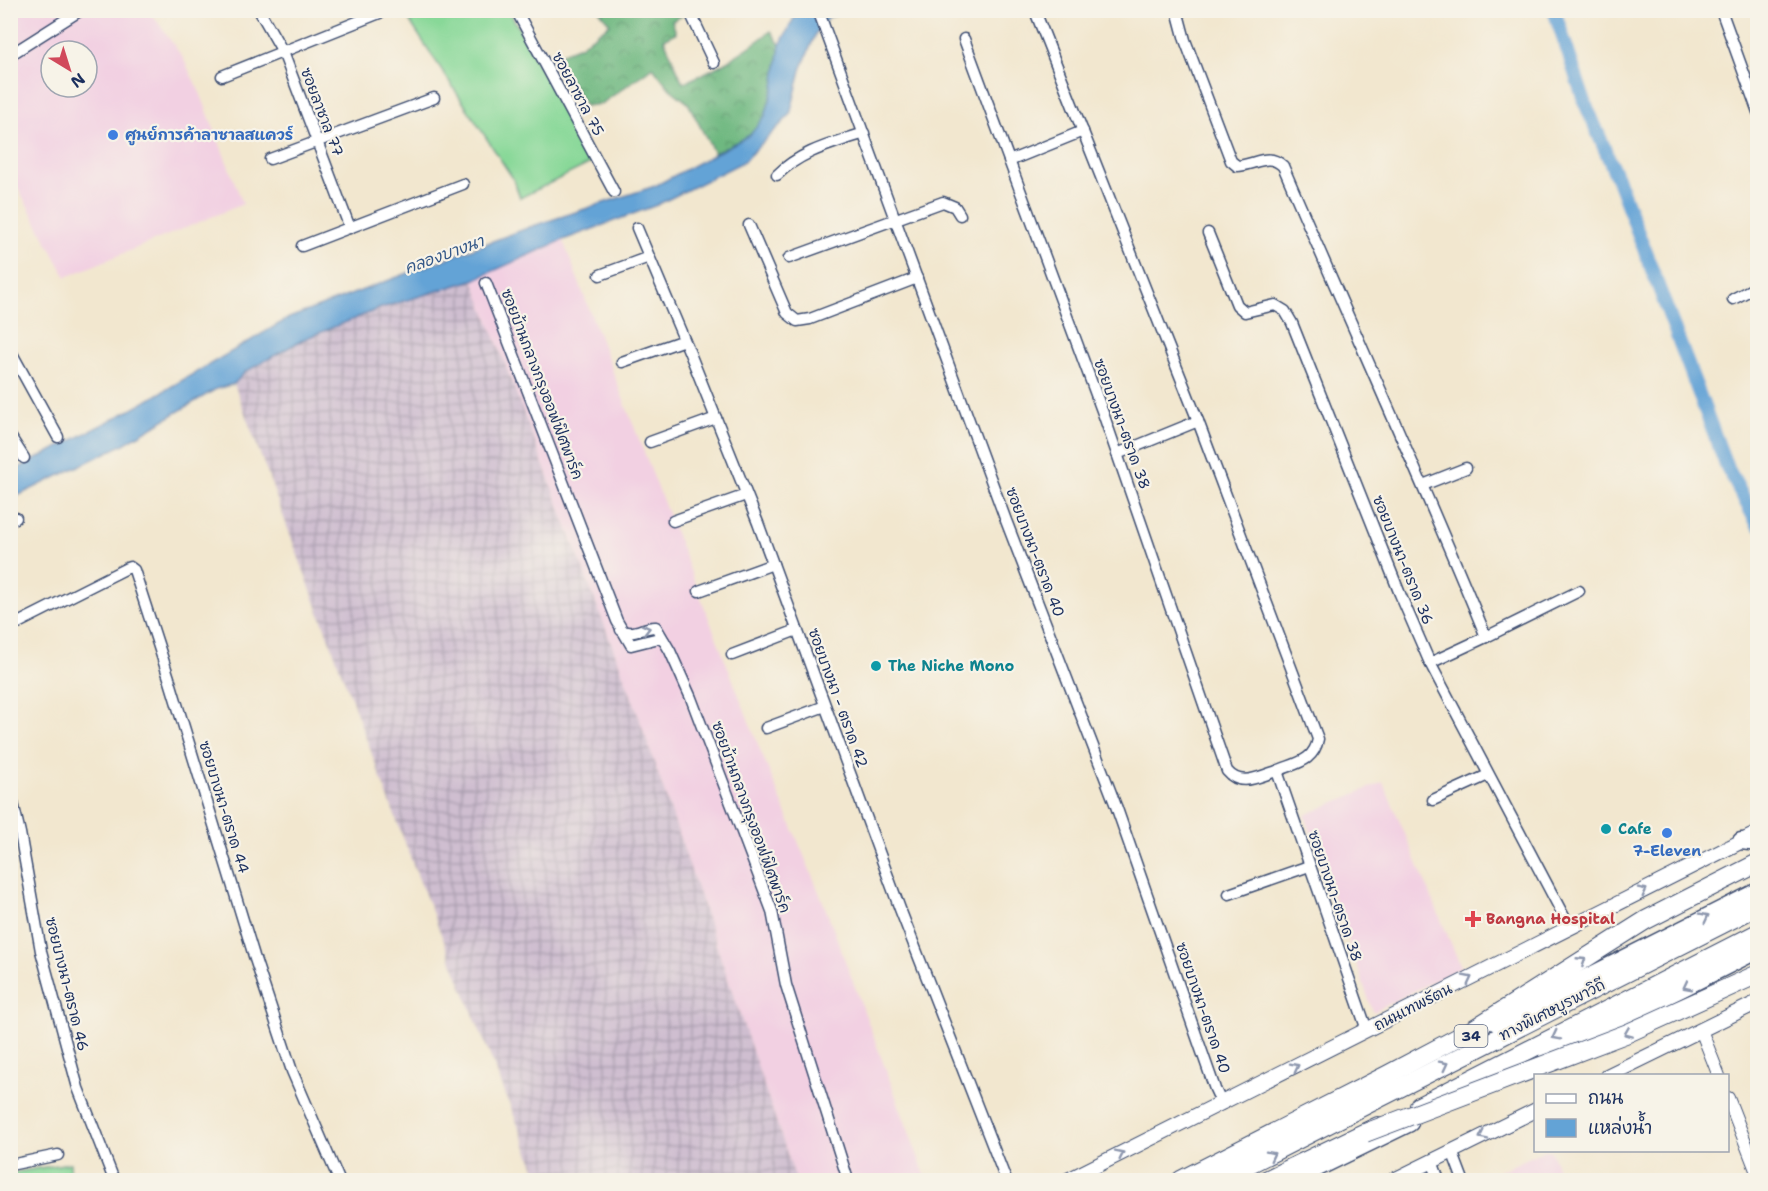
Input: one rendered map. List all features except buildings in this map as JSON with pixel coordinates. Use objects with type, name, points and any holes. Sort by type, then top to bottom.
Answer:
[{"type":"highway","points":[[1183,1180],[1472,1030],[1646,920],[1758,863]]},
{"type":"highway","name":"34","points":[[1183,1180],[1758,891]]},
{"type":"highway","name":"ทางพิเศษบูรพาวิถี","points":[[1218,1180],[1758,906]]},
{"type":"highway","name":"ทางพิเศษบูรพาวิถี","points":[[1266,1180],[1365,1133],[1758,933]]},
{"type":"highway","points":[[1293,1180],[1569,1046],[1758,950]]},
{"type":"highway","points":[[1365,1133],[1628,1033],[1758,974]]},
{"type":"main road","name":"ถนนเทพรัตน","points":[[1068,1180],[1570,928],[1749,842],[1758,833]]},
{"type":"main road","points":[[1611,1074],[1758,1002]]},
{"type":"main road","points":[[1394,1180],[1534,1111]]},
{"type":"street","points":[[10,55],[81,10]]},
{"type":"street","name":"ซอยลาซาล 77","points":[[259,10],[283,52],[350,228]]},
{"type":"street","points":[[222,76],[387,10]]},
{"type":"street","name":"ซอยลาซาล 75","points":[[516,10],[614,192]]},
{"type":"street","points":[[689,10],[714,63]]},
{"type":"street","name":"ซอยบางนา-ตราด 40","points":[[818,10],[1005,518],[1116,806],[1222,1104]]},
{"type":"street","points":[[1177,10],[1185,40],[1231,161],[1237,166],[1244,166],[1276,159],[1283,166],[1423,485],[1486,637]]},
{"type":"street","points":[[1721,10],[1758,111]]},
{"type":"street","name":"ซอยบางนา-ตราด 38","points":[[964,39],[1118,454],[1227,771],[1233,778],[1242,781],[1277,771],[1306,759],[1316,750],[1318,739],[1198,421],[1037,16]]},
{"type":"street","points":[[270,159],[434,98]]},
{"type":"street","points":[[1009,161],[1083,131]]},
{"type":"street","points":[[777,175],[788,164],[805,154],[864,133]]},
{"type":"street","points":[[302,246],[464,184]]},
{"type":"street","points":[[789,258],[943,202],[955,207],[960,215]]},
{"type":"street","points":[[749,225],[787,313],[796,321],[810,319],[917,278]]},
{"type":"street","name":"ซอยบางนา - ตราด 42","points":[[637,228],[746,495],[900,909],[1006,1180]]},
{"type":"street","name":"ซอยบางนา-ตราด 36","points":[[1208,233],[1237,305],[1245,312],[1275,305],[1285,311],[1292,323],[1400,594],[1430,663],[1570,928]]},
{"type":"street","points":[[600,275],[649,257]]},
{"type":"street","name":"ซอยบ้านกลางกรุงออฟฟิศพาร์ค","points":[[486,283],[621,630],[631,645],[659,638],[664,641],[691,698],[772,911],[786,985],[848,1180]]},
{"type":"street","points":[[1733,299],[1758,286]]},
{"type":"street","points":[[622,362],[684,340]]},
{"type":"street","points":[[10,350],[58,437]]},
{"type":"street","points":[[650,442],[716,418]]},
{"type":"street","points":[[1118,454],[1198,421]]},
{"type":"street","points":[[10,436],[24,458]]},
{"type":"street","points":[[1423,485],[1466,468]]},
{"type":"street","points":[[673,521],[746,495]]},
{"type":"street","points":[[699,591],[772,564]]},
{"type":"street","name":"ซอยบางนา-ตราด 44","points":[[10,627],[127,568],[134,570],[170,678],[254,956],[292,1071],[339,1180]]},
{"type":"street","points":[[1430,663],[1579,591]]},
{"type":"street","points":[[732,655],[797,630]]},
{"type":"street","points":[[766,728],[825,706]]},
{"type":"street","name":"ซอยบางนา-ตราด 38","points":[[1277,771],[1367,1030]]},
{"type":"street","points":[[1433,800],[1488,775]]},
{"type":"street","name":"ซอยบางนา-ตราด 46","points":[[10,790],[44,963],[78,1088],[114,1180]]},
{"type":"street","points":[[1229,894],[1309,866]]},
{"type":"street","points":[[1701,1030],[1718,1074]]},
{"type":"street","points":[[1729,1101],[1758,1175]]},
{"type":"street","points":[[1452,1151],[1463,1180]]},
{"type":"street","points":[[10,1165],[58,1155]]},
{"type":"street","points":[[1432,1161],[1439,1180]]},
{"type":"shaded area","name":"ศูนย์การค้าลาซาลสแควร์","points":[[10,11],[150,11],[183,58],[201,95],[243,204],[66,277],[11,175]]},
{"type":"shaded area","points":[[563,240],[761,752],[824,904],[927,1180],[796,1180],[634,703],[473,280]]},
{"type":"shaded area","points":[[473,280],[634,703],[796,1180],[540,1180],[414,867],[234,384],[245,372],[304,339],[381,308]]},
{"type":"shaded area","points":[[1383,782],[1461,967],[1373,1012],[1305,815]]},
{"type":"shaded area","points":[[1541,1152],[1551,1152],[1562,1180],[1481,1180]]},
{"type":"green space","points":[[599,10],[680,11],[682,16],[672,21],[676,33],[664,39],[683,83],[729,60],[771,31],[780,45],[773,95],[764,118],[748,136],[714,153],[688,103],[670,89],[653,67],[601,104],[585,106],[555,56],[580,46],[610,24]]},
{"type":"green space","points":[[403,11],[509,11],[593,162],[520,198],[514,180]]},
{"type":"green space","points":[[70,1163],[71,1180],[11,1180],[11,1173]]},
{"type":"water","points":[[804,11],[849,11],[829,17],[816,33],[801,70],[790,115],[743,162],[657,205],[563,240],[473,280],[381,308],[304,339],[245,372],[234,384],[216,389],[122,445],[11,499],[11,472],[138,406],[289,318],[530,227],[655,186],[750,135],[765,116],[774,87],[780,45],[794,18]]},
{"type":"waterway","points":[[1554,10],[1585,103],[1618,180],[1726,465],[1758,525]]},
{"type":"place","name":"ศูนย์การค้าลาซาลสแควร์","points":[[113,135]]},
{"type":"place","name":"The Niche Mono","points":[[876,666]]},
{"type":"place","name":"Cafe","points":[[1606,829]]},
{"type":"place","name":"7-Eleven","points":[[1667,833]]},
{"type":"place","name":"Bangna Hospital","points":[[1473,919]]},
{"type":"water label","name":"คลองบางนา","points":[[444,254]]}]
